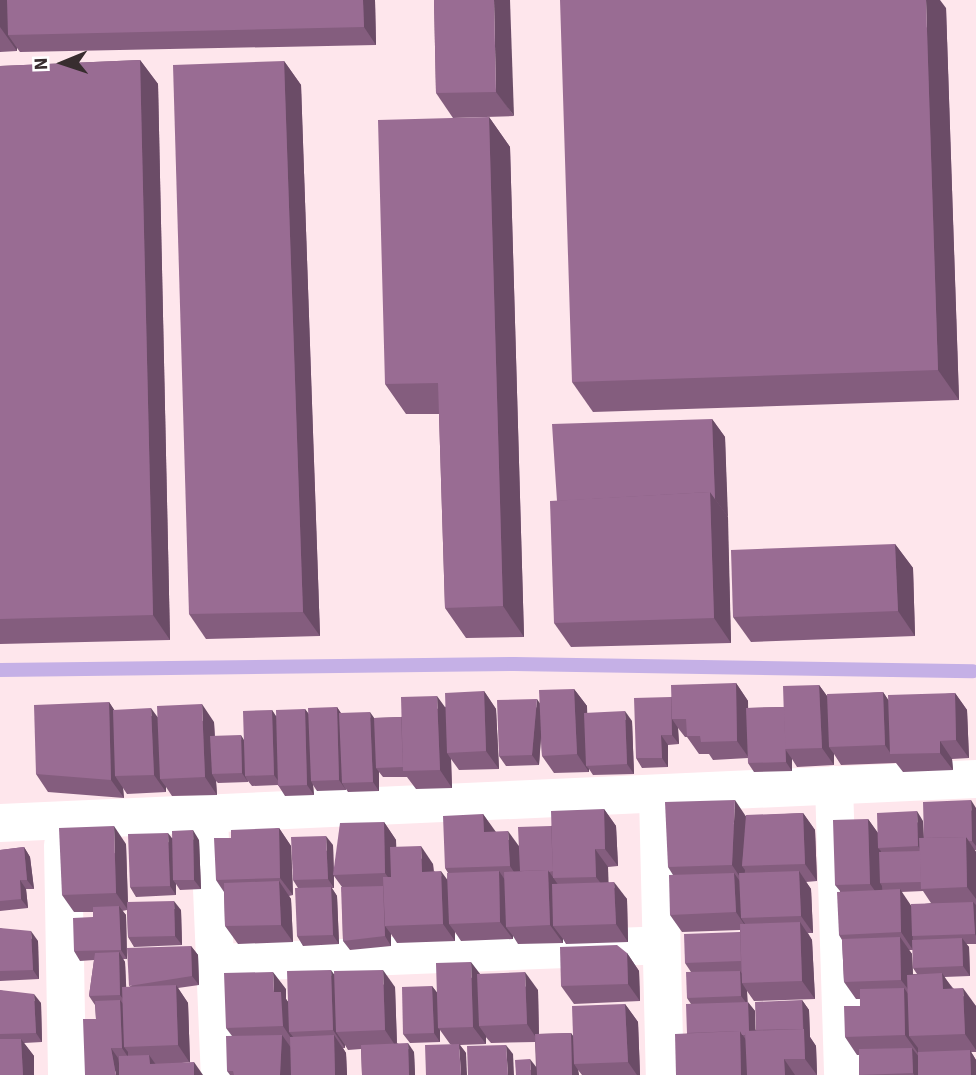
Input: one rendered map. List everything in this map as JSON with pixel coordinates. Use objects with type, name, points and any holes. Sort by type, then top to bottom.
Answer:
[{"type":"street","points":[[0,823],[209,817],[976,779]]},
{"type":"street","points":[[834,785],[843,1075]]},
{"type":"street","points":[[657,796],[665,1075]]},
{"type":"street","points":[[209,817],[220,1075]]},
{"type":"street","points":[[63,822],[67,1075]]},
{"type":"street","points":[[216,963],[660,945]]},
{"type":"building","points":[[7,0],[363,0],[364,27],[8,35]]},
{"type":"building","points":[[434,0],[494,0],[496,92],[436,93]]},
{"type":"building","points":[[560,0],[926,0],[938,370],[572,382]]},
{"type":"building","points":[[140,60],[153,615],[0,619],[0,66]]},
{"type":"building","points":[[284,61],[303,612],[189,614],[173,65]]},
{"type":"building","points":[[489,117],[503,606],[445,608],[438,383],[385,384],[378,120]]},
{"type":"building","points":[[712,419],[715,499],[710,492],[557,501],[552,424]]},
{"type":"building","points":[[710,492],[714,618],[554,623],[550,501]]},
{"type":"building","points":[[895,544],[898,611],[733,617],[731,550]]},
{"type":"building","points":[[736,683],[737,741],[701,742],[700,736],[687,736],[686,719],[672,719],[671,685]]},
{"type":"building","points":[[819,685],[822,748],[785,749],[783,686]]},
{"type":"building","points":[[574,689],[577,754],[542,756],[539,690]]},
{"type":"building","points":[[484,691],[486,751],[447,753],[445,693]]},
{"type":"building","points":[[883,692],[885,745],[829,747],[827,694]]},
{"type":"building","points":[[955,693],[956,740],[940,741],[940,753],[890,754],[888,695]]},
{"type":"building","points":[[437,696],[440,770],[403,771],[401,697]]},
{"type":"building","points":[[671,697],[672,735],[661,735],[662,758],[636,758],[634,698]]},
{"type":"building","points":[[537,699],[532,755],[499,756],[497,700]]},
{"type":"building","points":[[109,702],[111,780],[36,774],[34,705]]},
{"type":"building","points":[[202,704],[205,777],[160,779],[157,706]]},
{"type":"building","points":[[337,707],[339,780],[311,781],[308,708]]},
{"type":"building","points":[[784,707],[786,762],[748,763],[746,708]]},
{"type":"building","points":[[151,708],[154,775],[115,776],[113,710]]},
{"type":"building","points":[[305,709],[307,785],[278,786],[276,710]]},
{"type":"building","points":[[272,710],[274,775],[245,776],[243,711]]},
{"type":"building","points":[[625,711],[627,764],[586,766],[584,713]]},
{"type":"building","points":[[370,712],[373,782],[342,783],[339,713]]},
{"type":"building","points":[[401,717],[403,767],[376,768],[374,718]]},
{"type":"building","points":[[241,735],[242,773],[212,774],[210,736]]},
{"type":"building","points":[[735,800],[732,865],[668,867],[665,802]]},
{"type":"building","points":[[971,800],[972,841],[966,837],[924,838],[923,802]]},
{"type":"building","points":[[604,809],[605,849],[595,849],[596,877],[553,878],[551,811]]},
{"type":"building","points":[[917,811],[918,846],[878,848],[877,813]]},
{"type":"building","points":[[803,813],[805,864],[742,866],[746,815]]},
{"type":"building","points":[[483,814],[484,832],[508,831],[510,866],[445,868],[443,816]]},
{"type":"building","points":[[868,819],[870,884],[835,885],[833,820]]},
{"type":"building","points":[[384,822],[385,873],[333,875],[340,823]]},
{"type":"building","points":[[114,826],[116,893],[62,895],[59,828]]},
{"type":"building","points":[[551,826],[553,871],[520,871],[518,827]]},
{"type":"building","points":[[279,828],[280,878],[216,880],[214,838],[231,838],[231,830]]},
{"type":"building","points":[[193,830],[194,880],[173,880],[172,831]]},
{"type":"building","points":[[168,833],[170,886],[130,887],[128,834]]},
{"type":"building","points":[[326,836],[328,879],[293,880],[291,837]]},
{"type":"building","points":[[966,837],[967,887],[921,889],[919,838]]},
{"type":"building","points":[[421,846],[422,872],[441,871],[443,924],[385,926],[383,877],[391,877],[390,847]]},
{"type":"building","points":[[24,847],[27,880],[20,880],[21,899],[0,901],[0,850]]},
{"type":"building","points":[[920,851],[921,882],[880,883],[879,852]]},
{"type":"building","points":[[548,870],[550,925],[506,927],[504,872]]},
{"type":"building","points":[[499,871],[500,922],[449,924],[447,873]]},
{"type":"building","points":[[799,871],[801,916],[741,918],[739,873]]},
{"type":"building","points":[[734,873],[736,912],[670,915],[669,875]]},
{"type":"building","points":[[279,881],[281,925],[225,926],[224,883]]},
{"type":"building","points":[[614,882],[616,924],[553,926],[552,884]]},
{"type":"building","points":[[383,886],[385,936],[343,941],[341,887]]},
{"type":"building","points":[[331,887],[333,935],[297,936],[295,888]]},
{"type":"building","points":[[900,889],[901,932],[839,935],[837,892]]},
{"type":"building","points":[[174,901],[175,936],[128,937],[127,902]]},
{"type":"building","points":[[973,902],[975,934],[912,936],[911,904]]},
{"type":"building","points":[[119,906],[121,950],[74,951],[73,918],[93,917],[93,907]]},
{"type":"building","points":[[800,922],[802,981],[742,983],[740,924]]},
{"type":"building","points":[[0,928],[31,931],[33,970],[0,971]]},
{"type":"building","points":[[740,932],[741,961],[685,963],[684,934]]},
{"type":"building","points":[[900,937],[901,980],[844,982],[842,939]]},
{"type":"building","points":[[962,938],[963,966],[913,968],[912,940]]},
{"type":"building","points":[[617,945],[627,953],[628,984],[561,986],[560,947]]},
{"type":"building","points":[[191,946],[192,976],[129,986],[127,948]]},
{"type":"building","points":[[119,952],[120,995],[89,996],[95,953]]},
{"type":"building","points":[[471,962],[473,1027],[438,1028],[436,963]]},
{"type":"building","points":[[331,970],[333,1030],[289,1032],[287,971]]},
{"type":"building","points":[[383,970],[385,1030],[336,1032],[334,971]]},
{"type":"building","points":[[740,971],[741,996],[687,998],[686,972]]},
{"type":"building","points":[[273,972],[274,992],[281,992],[283,1026],[226,1028],[224,973]]},
{"type":"building","points":[[525,972],[527,1024],[479,1026],[477,974]]},
{"type":"building","points":[[942,973],[943,989],[963,988],[965,1034],[909,1036],[907,975]]},
{"type":"building","points":[[176,985],[178,1045],[124,1047],[122,987]]},
{"type":"building","points":[[432,986],[434,1033],[403,1034],[402,987]]},
{"type":"building","points":[[904,988],[905,1035],[845,1037],[844,1006],[860,1006],[860,989]]},
{"type":"building","points":[[0,990],[34,994],[36,1033],[0,1034]]},
{"type":"building","points":[[120,1000],[122,1048],[111,1048],[116,1075],[85,1075],[83,1019],[96,1019],[95,1001]]},
{"type":"building","points":[[802,1000],[803,1029],[756,1030],[755,1002]]},
{"type":"building","points":[[748,1002],[749,1031],[745,1031],[745,1035],[740,1031],[687,1033],[686,1004]]},
{"type":"building","points":[[625,1004],[628,1062],[574,1064],[572,1006]]},
{"type":"building","points":[[804,1029],[805,1059],[784,1059],[785,1075],[747,1075],[745,1031]]},
{"type":"building","points":[[740,1031],[741,1075],[676,1075],[675,1034]]},
{"type":"building","points":[[571,1033],[572,1075],[537,1075],[535,1034]]},
{"type":"building","points":[[282,1035],[280,1075],[234,1075],[233,1071],[227,1071],[226,1036]]},
{"type":"building","points":[[334,1035],[335,1075],[291,1075],[290,1037]]},
{"type":"building","points":[[0,1039],[21,1039],[23,1075],[0,1075]]},
{"type":"building","points":[[408,1043],[409,1075],[362,1075],[361,1045]]},
{"type":"building","points":[[459,1044],[461,1075],[426,1075],[425,1045]]},
{"type":"building","points":[[506,1045],[508,1075],[468,1075],[467,1046]]},
{"type":"building","points":[[912,1048],[913,1073],[859,1075],[859,1049]]},
{"type":"building","points":[[970,1050],[971,1075],[918,1075],[918,1052]]},
{"type":"building","points":[[149,1055],[150,1064],[194,1062],[194,1075],[119,1075],[119,1056]]},
{"type":"building","points":[[530,1059],[531,1075],[516,1075],[515,1060]]},
{"type":"waterway","points":[[0,670],[514,664],[973,671]]}]
